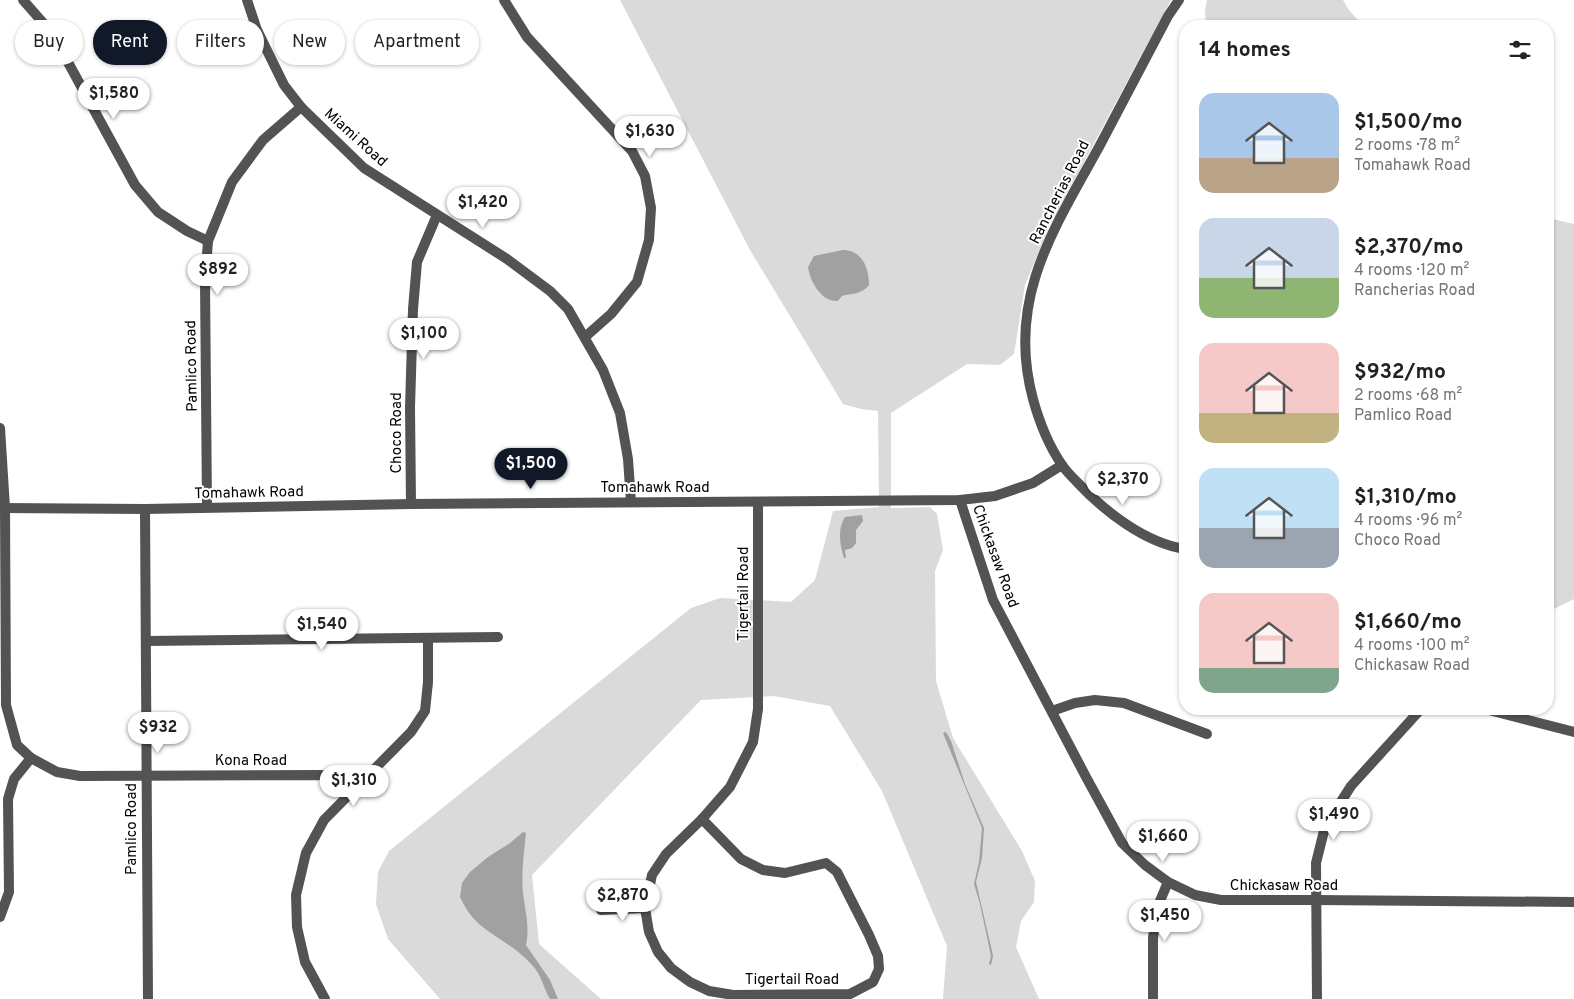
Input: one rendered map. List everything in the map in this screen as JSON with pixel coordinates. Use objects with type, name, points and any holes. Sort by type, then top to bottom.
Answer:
[{"type":"street","points":[[24,0],[52,33],[135,185],[158,212],[187,231],[208,241]]},
{"type":"street","name":"Miami Road","points":[[247,0],[257,30],[284,85],[300,107],[364,168],[507,259],[550,291],[568,309],[603,370],[620,413],[628,459],[631,502]]},
{"type":"street","points":[[504,0],[527,37],[632,150],[645,176],[651,208],[649,240],[638,282],[611,314],[585,337]]},
{"type":"street","name":"Rancherias Road","points":[[1179,0],[1168,16],[1055,226],[1036,273],[1030,294],[1025,348],[1027,378],[1036,410],[1062,466],[1091,497],[1121,521],[1148,536],[1179,547]]},
{"type":"street","name":"Pamlico Road","points":[[207,507],[205,282],[208,241],[232,182],[263,140],[300,107]]},
{"type":"street","name":"Choco Road","points":[[411,504],[410,407],[413,309],[417,262],[437,215]]},
{"type":"street","points":[[0,428],[3,508],[3,641],[6,705],[17,745],[31,758],[14,779],[8,798],[8,892],[0,917]]},
{"type":"street","name":"Tomahawk Road","points":[[3,508],[145,509],[411,504],[960,500],[995,496],[1033,483],[1062,466]]},
{"type":"street","name":"Chickasaw Road","points":[[960,500],[993,600],[1086,777],[1122,843],[1144,866],[1168,882],[1195,894],[1221,900],[1574,902]]},
{"type":"street","name":"Tigertail Road","points":[[702,819],[741,859],[763,870],[785,873],[826,863],[836,872],[878,956],[879,969],[873,982],[850,994],[733,994],[709,991],[690,982],[671,968],[658,952],[649,932],[645,908],[652,875],[666,854],[730,788],[754,742],[758,709],[758,502]]},
{"type":"street","name":"Pamlico Road","points":[[145,509],[148,999]]},
{"type":"street","points":[[146,641],[498,637]]},
{"type":"street","points":[[323,998],[304,962],[297,927],[296,895],[306,853],[324,820],[411,732],[425,711],[428,682],[428,638]]},
{"type":"street","points":[[1052,711],[1076,703],[1095,700],[1124,704],[1208,734]]},
{"type":"street","points":[[1317,999],[1316,863],[1325,827],[1350,786],[1415,715]]},
{"type":"street","points":[[1508,715],[1574,732]]},
{"type":"street","name":"Kona Road","points":[[31,758],[57,772],[80,776],[322,775],[349,793]]},
{"type":"street","points":[[1153,999],[1154,931],[1157,908],[1168,882]]},
{"type":"street","points":[[600,910],[645,908]]},
{"type":"shaded area","points":[[620,0],[1171,0],[1049,227],[1025,285],[1014,354],[1000,365],[967,364],[891,413],[891,508],[930,507],[937,514],[943,550],[935,571],[936,681],[953,738],[1022,851],[1035,881],[1034,902],[1021,921],[1016,947],[1039,999],[943,999],[947,946],[882,791],[830,706],[774,696],[701,700],[532,875],[539,944],[601,999],[440,999],[388,939],[376,904],[378,872],[389,851],[691,608],[720,598],[791,602],[815,580],[833,511],[879,507],[878,411],[843,404],[750,250]]},
{"type":"shaded area","points":[[1207,0],[1343,0],[1358,20],[1206,20]]},
{"type":"shaded area","points":[[1554,219],[1574,224],[1574,599],[1554,609]]},
{"type":"shaded area","points":[[843,250],[855,253],[863,261],[868,272],[869,285],[860,292],[842,296],[838,301],[826,298],[817,290],[808,267],[814,256]]},
{"type":"shaded area","points":[[862,515],[863,521],[856,530],[856,543],[852,548],[845,550],[846,558],[844,558],[840,537],[842,522],[845,517]]},
{"type":"shaded area","points":[[946,732],[984,828],[982,858],[976,882],[993,956],[991,965],[989,964],[991,956],[974,884],[979,862],[982,828],[943,733]]},
{"type":"shaded area","points":[[523,832],[526,833],[522,878],[527,925],[526,945],[550,980],[558,999],[550,999],[538,973],[526,958],[475,920],[460,897],[462,883],[470,872]]}]
